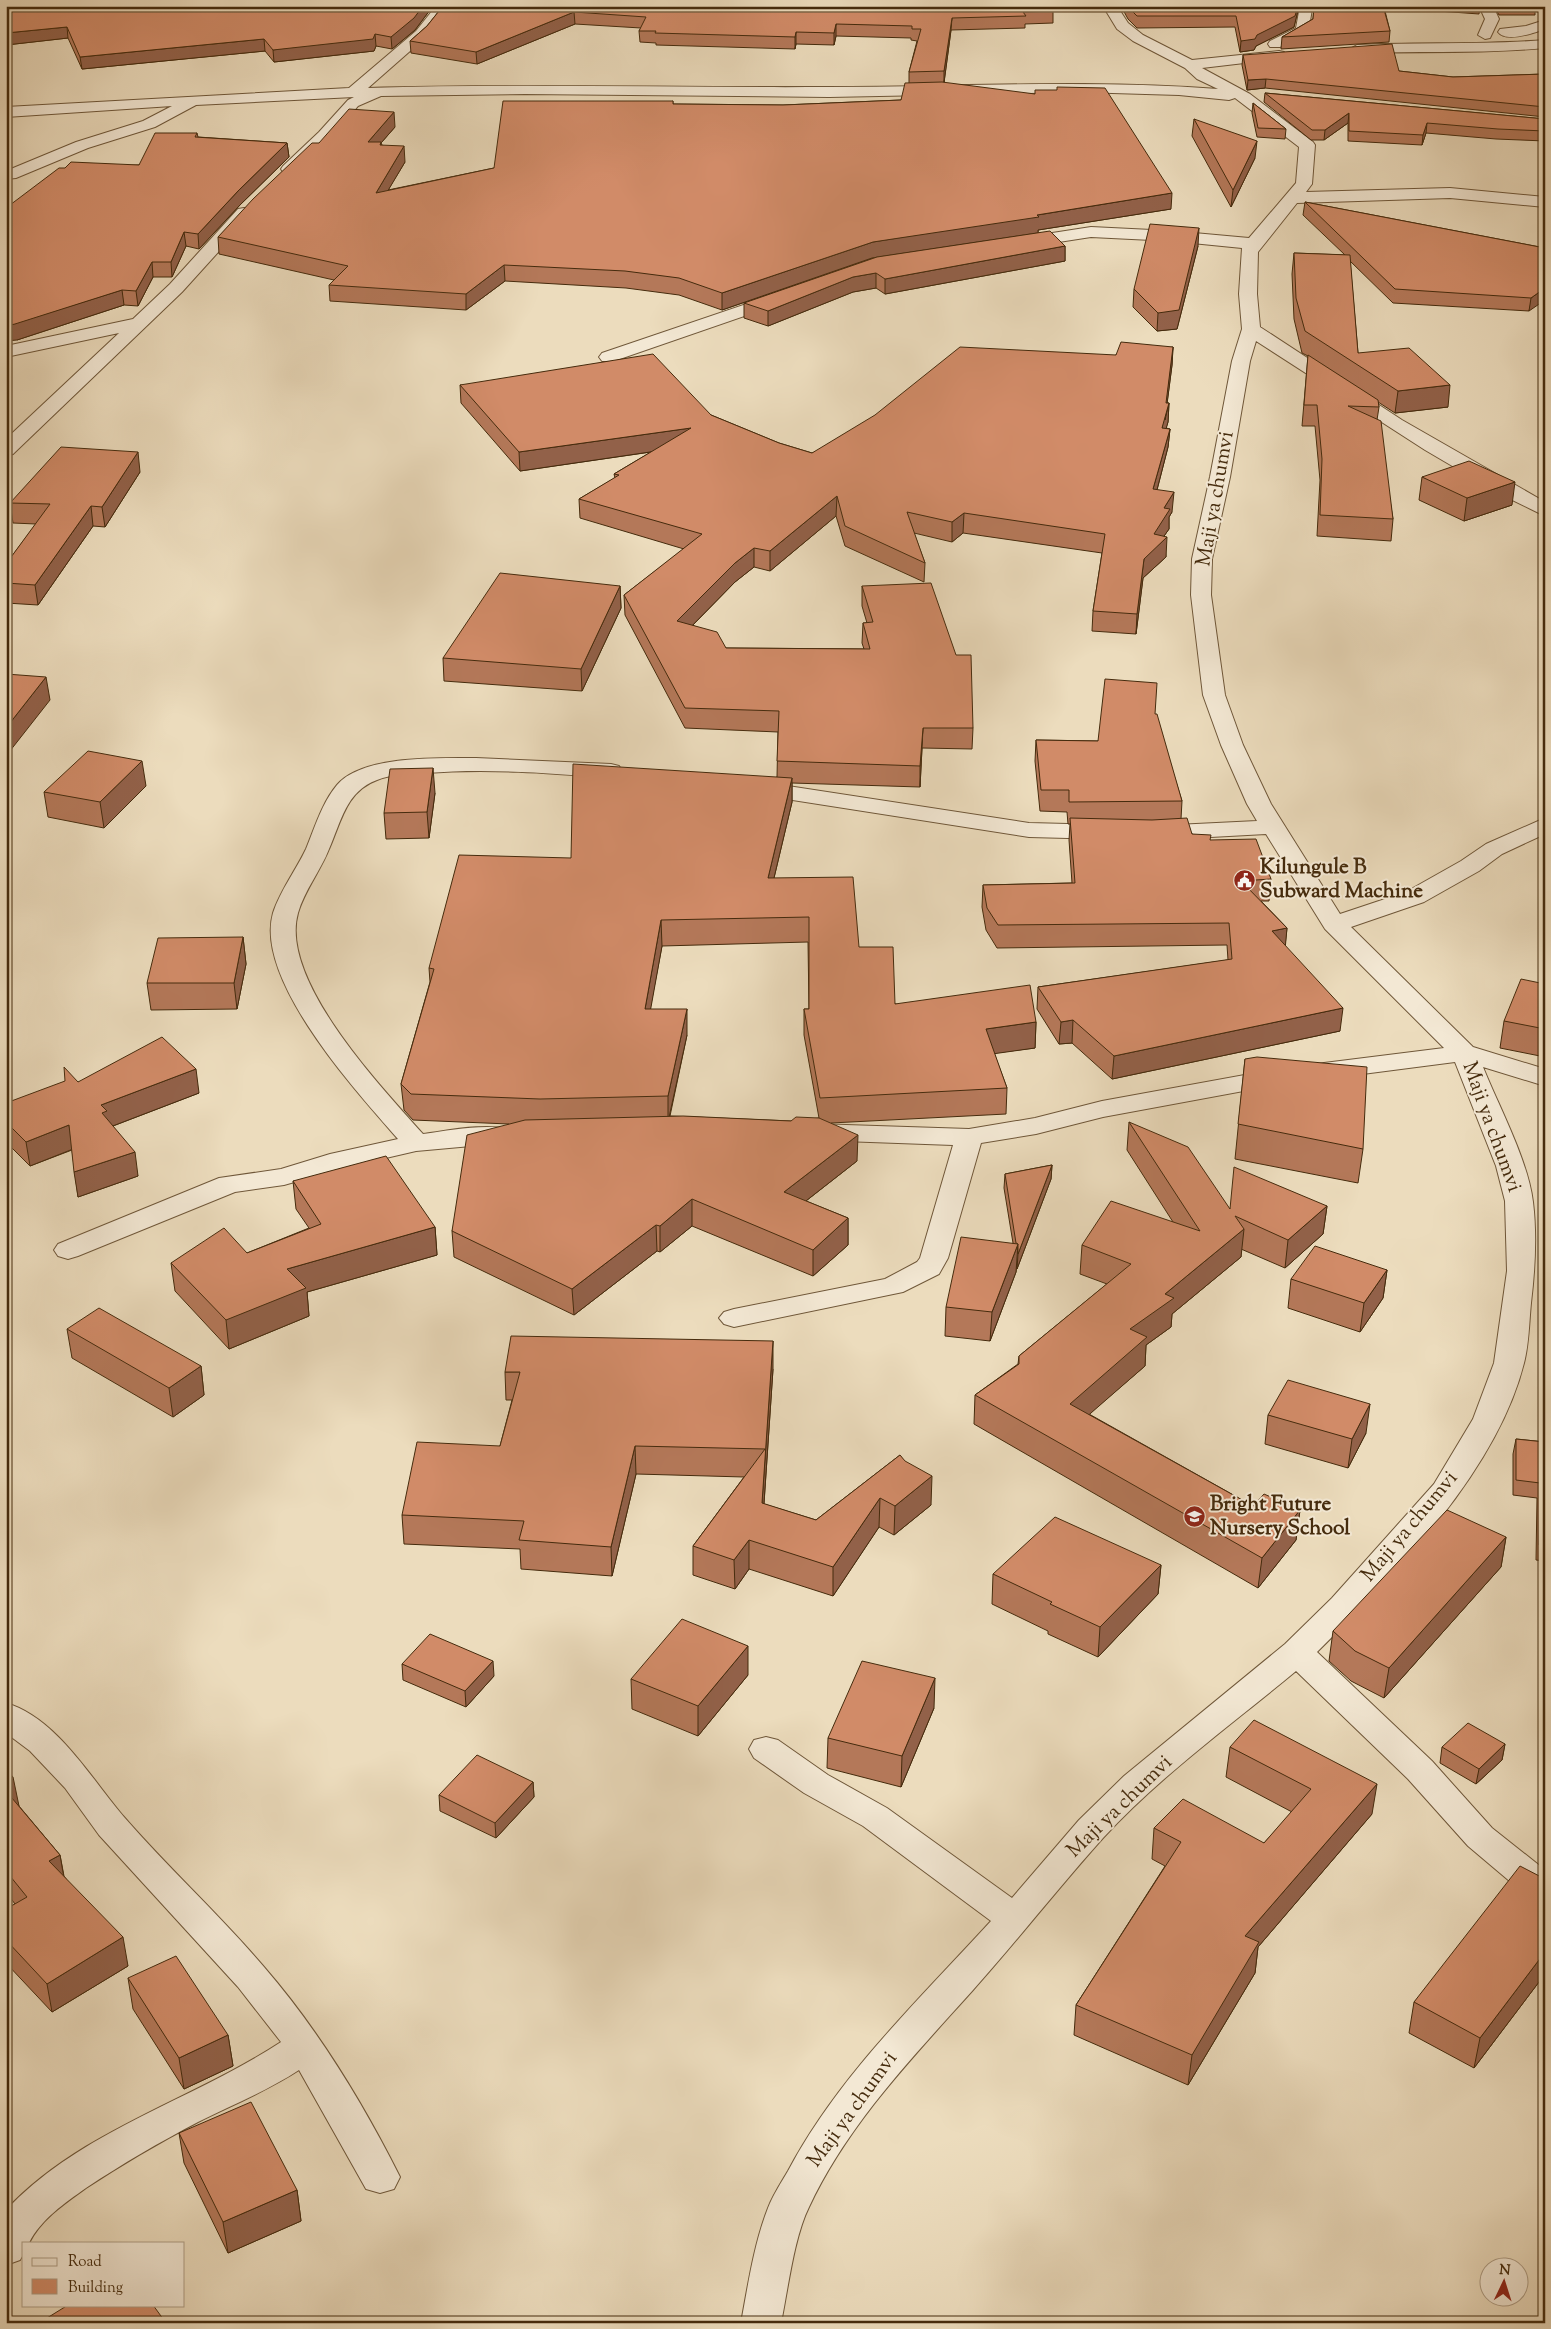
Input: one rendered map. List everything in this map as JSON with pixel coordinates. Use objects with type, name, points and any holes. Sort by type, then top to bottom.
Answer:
[{"type":"street","points":[[353,93],[421,34],[444,6]]},
{"type":"street","name":"Maji ya chumvi","points":[[761,2323],[773,2262],[788,2208],[820,2147],[873,2076],[1016,1919],[1091,1829],[1136,1785],[1297,1652],[1344,1606],[1446,1490],[1488,1419],[1509,1363],[1521,1271],[1519,1201],[1510,1166],[1464,1053],[1334,924],[1259,804],[1232,745],[1214,695],[1201,595],[1202,559],[1220,477],[1241,361],[1251,329],[1248,294],[1249,252],[1253,244],[1304,184],[1308,145],[1258,109],[1255,96],[1202,76],[1190,65],[1138,38],[1122,26],[1110,6]]},
{"type":"street","points":[[1485,35],[1492,19],[1486,6]]},
{"type":"street","points":[[1252,57],[1303,30],[1305,9]]},
{"type":"street","points":[[1424,46],[1485,35],[1528,30],[1545,24]]},
{"type":"street","points":[[1346,50],[1424,46],[1510,47],[1545,44]]},
{"type":"street","points":[[1190,65],[1290,54]]},
{"type":"street","points":[[6,112],[199,98],[506,90],[846,92],[1028,88],[1186,90],[1255,96]]},
{"type":"street","points":[[278,179],[325,135],[353,103],[383,92]]},
{"type":"street","points":[[10,175],[82,145],[150,124],[199,98]]},
{"type":"street","points":[[1291,198],[1429,192],[1500,195],[1545,202]]},
{"type":"street","points":[[7,450],[176,288],[254,203]]},
{"type":"street","points":[[1003,246],[1091,232],[1172,236],[1253,244]]},
{"type":"street","points":[[608,357],[790,294]]},
{"type":"street","points":[[6,352],[139,323]]},
{"type":"street","points":[[1251,329],[1353,399],[1545,510]]},
{"type":"street","points":[[1519,496],[1545,497]]},
{"type":"street","points":[[416,1142],[353,1071],[320,1028],[292,971],[282,932],[285,914],[339,801],[354,782],[371,772],[382,770],[442,766],[524,765],[635,772]]},
{"type":"street","points":[[737,785],[1029,830],[1150,833],[1273,827]]},
{"type":"street","points":[[1334,924],[1415,897],[1470,866],[1494,849],[1545,825]]},
{"type":"street","points":[[795,1132],[969,1136],[1036,1126],[1102,1109],[1285,1075],[1464,1053],[1545,1078]]},
{"type":"street","points":[[68,1250],[229,1184],[284,1177],[340,1160],[416,1142],[464,1137],[534,1135]]},
{"type":"street","points":[[734,1318],[893,1286],[929,1268],[934,1258],[969,1136]]},
{"type":"street","points":[[1297,1652],[1420,1770],[1480,1837],[1545,1890]]},
{"type":"street","points":[[6,1715],[42,1742],[77,1779],[111,1826],[251,1977],[305,2046],[380,2177]]},
{"type":"street","points":[[766,1749],[816,1784],[875,1817],[1016,1919]]},
{"type":"street","points":[[6,2248],[19,2224],[43,2197],[70,2177],[141,2134],[258,2077],[305,2046]]},
{"type":"building","points":[[6,6],[423,6],[414,18],[391,37],[375,34],[373,39],[273,50],[264,39],[80,57],[67,27],[6,33]]},
{"type":"building","points":[[443,6],[1050,6],[1053,11],[1023,12],[1026,16],[952,18],[944,71],[909,72],[921,29],[912,29],[912,26],[836,24],[834,33],[796,32],[795,37],[655,33],[656,31],[639,31],[646,17],[574,12],[476,52],[410,41],[427,26]]},
{"type":"building","points":[[1128,6],[1298,6],[1295,16],[1257,35],[1255,39],[1241,41],[1236,16],[1137,16]]},
{"type":"building","points":[[1314,6],[1383,6],[1390,31],[1282,37],[1313,19]]},
{"type":"building","points":[[1392,44],[1399,71],[1453,77],[1545,74],[1545,107],[1266,79],[1248,80],[1243,55]]},
{"type":"building","points":[[942,82],[1035,94],[1035,90],[1057,90],[1057,87],[1105,88],[1172,193],[1037,215],[1039,217],[873,242],[722,293],[679,278],[625,271],[504,265],[466,294],[329,285],[348,266],[218,237],[253,199],[312,143],[319,143],[349,109],[394,112],[368,142],[381,142],[380,145],[404,146],[376,193],[494,168],[503,101],[673,101],[673,104],[783,105],[901,100],[905,83]]},
{"type":"building","points":[[1265,93],[1545,119],[1545,131],[1427,123],[1423,135],[1349,131],[1349,113],[1325,130],[1312,130]]},
{"type":"building","points":[[1253,103],[1286,129],[1258,128]]},
{"type":"building","points":[[1194,119],[1257,141],[1233,190]]},
{"type":"building","points":[[155,133],[197,133],[195,137],[287,143],[198,234],[184,232],[171,262],[152,262],[136,291],[122,290],[6,326],[6,208],[59,168],[65,168],[71,162],[139,165]]},
{"type":"building","points":[[1305,202],[1545,248],[1545,288],[1531,298],[1395,289]]},
{"type":"building","points":[[1150,224],[1199,228],[1179,310],[1158,313],[1134,289]]},
{"type":"building","points":[[1050,231],[1065,246],[885,279],[876,273],[853,277],[768,311],[744,303],[877,257]]},
{"type":"building","points":[[1294,253],[1350,255],[1358,353],[1409,348],[1450,385],[1398,391],[1305,331],[1296,298]]},
{"type":"building","points":[[1121,342],[1173,347],[1166,403],[1169,403],[1162,428],[1170,429],[1153,489],[1174,492],[1164,508],[1170,509],[1154,534],[1167,537],[1144,559],[1137,614],[1093,611],[1105,534],[964,513],[952,522],[907,512],[925,563],[845,526],[837,496],[770,551],[754,548],[735,563],[677,621],[717,632],[726,648],[870,649],[863,623],[873,622],[862,586],[931,583],[956,655],[971,655],[973,728],[923,728],[920,766],[777,761],[779,711],[685,708],[624,595],[702,534],[579,499],[619,475],[614,474],[691,428],[519,452],[460,385],[653,354],[711,415],[779,443],[812,453],[875,415],[960,347],[1116,355]]},
{"type":"building","points":[[1308,355],[1378,400],[1379,407],[1348,406],[1381,421],[1393,519],[1320,515],[1322,459],[1317,405],[1304,405]]},
{"type":"building","points":[[61,447],[138,452],[102,507],[91,506],[35,585],[6,583],[6,564],[50,504],[10,503]]},
{"type":"building","points":[[1469,461],[1515,482],[1467,498],[1422,477]]},
{"type":"building","points":[[500,573],[620,586],[581,669],[443,658]]},
{"type":"building","points":[[6,674],[46,677],[6,728]]},
{"type":"building","points":[[1105,679],[1157,683],[1155,714],[1157,714],[1182,801],[1069,802],[1069,790],[1041,790],[1036,740],[1098,741]]},
{"type":"building","points":[[88,751],[142,761],[100,802],[44,792]]},
{"type":"building","points":[[573,764],[792,778],[768,878],[853,877],[859,947],[893,947],[895,1004],[1030,985],[1036,1022],[986,1029],[1007,1088],[820,1098],[804,1009],[809,1009],[809,917],[661,920],[645,1009],[687,1009],[668,1096],[540,1099],[411,1094],[401,1084],[434,969],[429,968],[459,855],[571,858]]},
{"type":"building","points":[[433,768],[427,812],[384,813],[390,769]]},
{"type":"building","points":[[1070,818],[1152,820],[1187,818],[1192,834],[1211,835],[1210,840],[1256,839],[1271,879],[1241,881],[1287,928],[1272,931],[1343,1008],[1114,1056],[1073,1020],[1061,1022],[1038,987],[1232,959],[1229,923],[998,925],[987,908],[983,885],[1075,883]]},
{"type":"building","points":[[243,937],[234,983],[147,983],[158,938]]},
{"type":"building","points":[[1521,979],[1545,984],[1545,1029],[1504,1021]]},
{"type":"building","points":[[162,1037],[196,1069],[101,1105],[107,1111],[102,1113],[135,1152],[74,1172],[69,1125],[26,1142],[6,1122],[6,1103],[65,1081],[64,1067],[78,1082]]},
{"type":"building","points":[[1257,1057],[1367,1067],[1363,1149],[1238,1124],[1245,1059]]},
{"type":"building","points":[[683,1116],[791,1121],[796,1117],[819,1118],[858,1135],[784,1192],[848,1218],[813,1250],[692,1199],[660,1226],[656,1225],[572,1289],[452,1231],[467,1135],[525,1120]]},
{"type":"building","points":[[1129,1122],[1188,1147],[1230,1209],[1234,1167],[1327,1206],[1288,1240],[1235,1216],[1244,1229],[1165,1294],[1174,1298],[1130,1329],[1147,1337],[1070,1404],[1253,1506],[1264,1494],[1300,1510],[1262,1558],[975,1395],[1019,1364],[1019,1356],[1131,1264],[1082,1245],[1111,1201],[1200,1231]]},
{"type":"building","points":[[386,1156],[435,1227],[287,1269],[306,1288],[226,1320],[171,1263],[224,1228],[247,1253],[321,1224],[293,1181]]},
{"type":"building","points":[[1052,1165],[1018,1254],[1018,1244],[1016,1243],[1005,1174]]},
{"type":"building","points":[[961,1237],[1018,1244],[992,1312],[946,1307]]},
{"type":"building","points":[[1315,1246],[1387,1270],[1364,1303],[1291,1279]]},
{"type":"building","points":[[99,1308],[201,1366],[169,1388],[67,1329]]},
{"type":"building","points":[[511,1336],[773,1341],[762,1503],[816,1520],[900,1455],[905,1461],[932,1476],[895,1506],[880,1498],[833,1567],[749,1540],[734,1560],[693,1546],[765,1449],[635,1446],[611,1547],[519,1540],[524,1521],[402,1515],[417,1442],[500,1446],[520,1372],[505,1372]]},
{"type":"building","points":[[1288,1380],[1370,1404],[1352,1439],[1268,1415]]},
{"type":"building","points":[[1516,1439],[1545,1442],[1545,1545],[1539,1545],[1540,1483],[1516,1480]]},
{"type":"building","points":[[1447,1510],[1506,1537],[1389,1668],[1355,1651],[1333,1631]]},
{"type":"building","points":[[1055,1517],[1161,1565],[1100,1627],[1050,1604],[1052,1602],[993,1574]]},
{"type":"building","points":[[682,1619],[748,1646],[698,1706],[631,1679]]},
{"type":"building","points":[[430,1634],[493,1661],[465,1691],[402,1664]]},
{"type":"building","points":[[862,1661],[935,1678],[902,1756],[828,1738]]},
{"type":"building","points":[[1254,1720],[1377,1784],[1245,1936],[1259,1942],[1192,2055],[1076,2005],[1181,1842],[1154,1828],[1183,1799],[1264,1843],[1311,1789],[1230,1747]]},
{"type":"building","points":[[1468,1723],[1505,1744],[1479,1769],[1442,1747]]},
{"type":"building","points":[[477,1755],[533,1782],[495,1823],[439,1795]]},
{"type":"building","points":[[6,1769],[13,1777],[6,1781]]},
{"type":"building","points":[[6,1791],[60,1855],[49,1861],[123,1937],[47,1984],[6,1940],[6,1909],[27,1897],[6,1871]]},
{"type":"building","points":[[1520,1866],[1545,1879],[1545,1952],[1480,2038],[1414,2002]]},
{"type":"building","points":[[176,1956],[228,2035],[179,2058],[128,1978]]},
{"type":"building","points":[[251,2102],[297,2190],[223,2222],[179,2133]]},
{"type":"building","points":[[66,2306],[154,2306],[166,2323],[39,2323]]},
{"type":"place","name":"Kilungule B Subward Machine","points":[[1244,880]]},
{"type":"place","name":"Bright Future Nursery School","points":[[1194,1517]]}]
